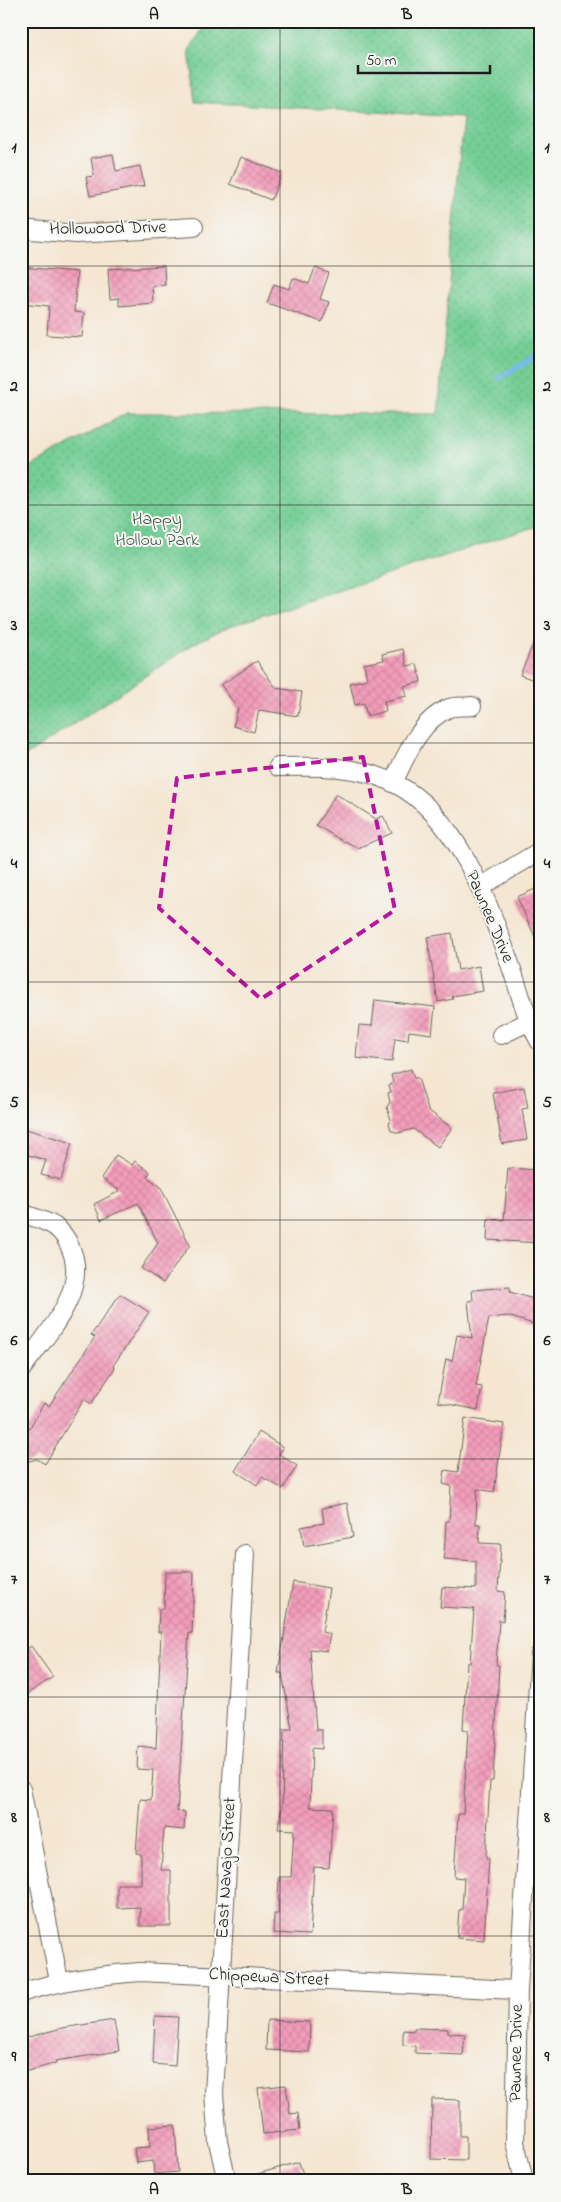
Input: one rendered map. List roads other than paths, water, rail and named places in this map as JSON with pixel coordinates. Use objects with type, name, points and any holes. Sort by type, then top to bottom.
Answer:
[{"type":"street","name":"Hollowood Drive","points":[[21,229],[76,234],[194,226]]},
{"type":"street","points":[[393,782],[408,750],[435,716],[450,707],[472,706]]},
{"type":"street","name":"Pawnee Drive","points":[[278,767],[339,768],[393,782],[413,795],[433,814],[453,839],[480,888],[508,960],[528,1022],[540,1042]]},
{"type":"street","points":[[480,888],[540,851]]},
{"type":"street","points":[[500,1035],[528,1022]]},
{"type":"street","points":[[21,1213],[55,1226],[66,1238],[73,1253],[76,1271],[74,1289],[65,1308],[21,1370]]},
{"type":"street","name":"East Navajo Street","points":[[227,2181],[218,2142],[214,2094],[245,1554]]},
{"type":"street","name":"Pawnee Drive","points":[[524,2181],[516,2142],[518,1990],[540,1654]]},
{"type":"street","points":[[21,1789],[59,1981]]},
{"type":"street","name":"Chippewa Street","points":[[21,1993],[59,1981],[96,1975],[140,1972],[518,1990]]},
{"type":"waterway","points":[[499,378],[540,354]]},
{"type":"park label","name":"Happy Hollow Park","points":[[157,530]]}]
